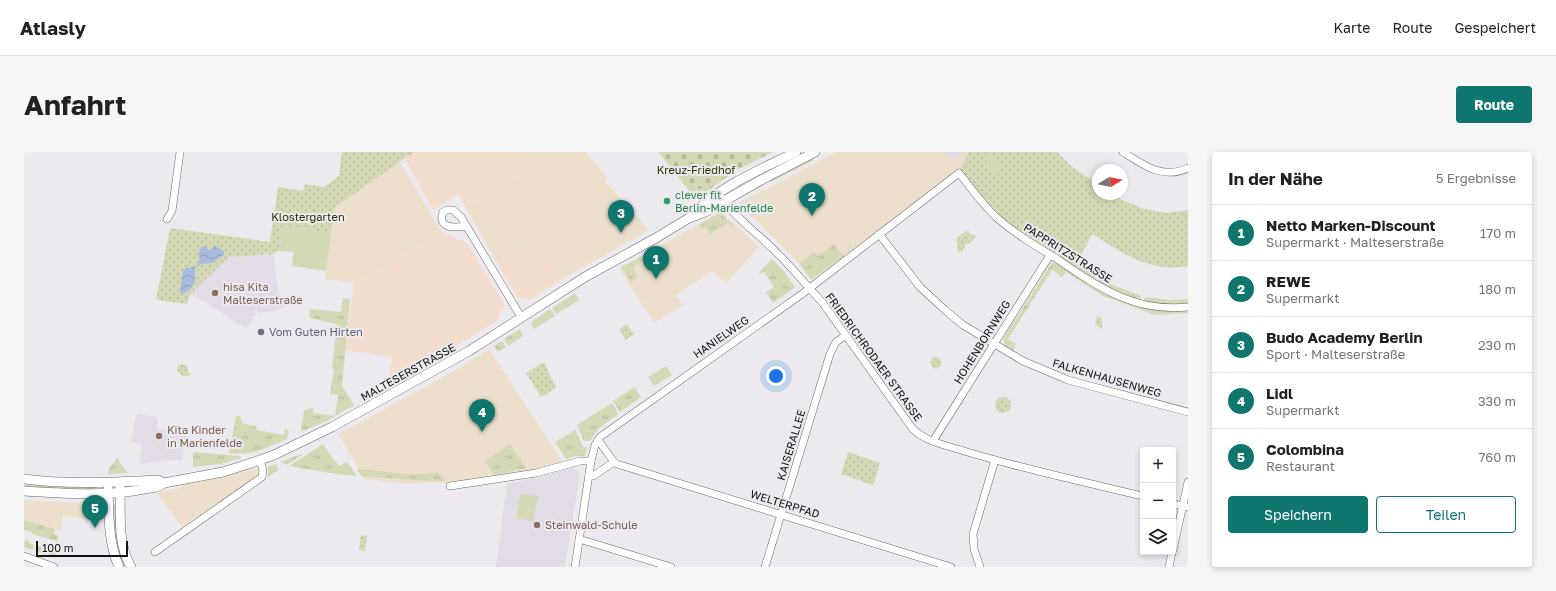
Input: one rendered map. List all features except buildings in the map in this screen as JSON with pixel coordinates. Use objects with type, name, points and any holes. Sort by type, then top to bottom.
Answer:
[{"type":"main road","name":"MALTESERSTRASSE","points":[[164,483],[223,472],[260,460],[340,423],[460,356],[564,289],[689,218],[700,205],[721,197],[761,175],[796,152]]},
{"type":"main road","name":"MALTESERSTRASSE","points":[[761,175],[815,152]]},
{"type":"main road","points":[[24,480],[41,482],[120,483],[158,480],[164,483]]},
{"type":"main road","points":[[108,483],[110,537],[114,555],[119,567]]},
{"type":"main road","points":[[120,483],[122,544],[131,567]]},
{"type":"main road","points":[[24,490],[61,493],[108,494],[159,486],[164,483]]},
{"type":"street","points":[[168,219],[172,211],[180,152]]},
{"type":"street","points":[[1123,152],[1156,171],[1181,171],[1188,168]]},
{"type":"street","name":"HANIELWEG","points":[[598,440],[603,434],[809,288],[959,173]]},
{"type":"street","name":"PAPPRITZSTRASSE","points":[[959,173],[997,218],[1020,236],[1102,288],[1123,299],[1141,304],[1157,307],[1188,307]]},
{"type":"street","name":"FRIEDRICHRODAER STRASSE","points":[[721,197],[788,263],[822,302],[912,428],[920,436],[995,460],[1140,495]]},
{"type":"street","points":[[466,226],[521,317]]},
{"type":"street","name":"FALKENHAUSENWEG","points":[[879,234],[910,274],[934,300],[963,325],[1023,362],[1054,375],[1188,412]]},
{"type":"street","name":"HOHENBORNWEG","points":[[933,441],[1050,255]]},
{"type":"street","name":"KAISERALLEE","points":[[765,567],[832,347],[846,335]]},
{"type":"street","points":[[574,567],[591,461],[598,440]]},
{"type":"street","points":[[589,475],[593,476],[614,462],[598,440]]},
{"type":"street","points":[[154,552],[262,477],[263,470],[260,460]]},
{"type":"street","points":[[980,567],[974,549],[973,534],[995,460]]},
{"type":"street","points":[[450,486],[536,473],[580,461],[591,461]]},
{"type":"street","name":"WELTERPFAD","points":[[614,462],[951,567]]},
{"type":"street","points":[[1176,541],[1186,507],[1188,482]]},
{"type":"street","points":[[1176,505],[1186,507]]},
{"type":"street","points":[[579,539],[671,567]]},
{"type":"street","points":[[1169,567],[1172,555]]},
{"type":"street","points":[[24,556],[54,567]]},
{"type":"shaded area","points":[[414,152],[518,152],[529,171],[466,208],[458,194],[433,210],[405,159]]},
{"type":"shaded area","points":[[518,152],[585,152],[608,178],[605,181],[649,230],[564,278],[540,238],[497,263],[466,208],[529,171]]},
{"type":"shaded area","points":[[837,152],[969,152],[960,169],[894,220],[811,280],[799,263],[738,203]]},
{"type":"shaded area","points":[[943,152],[962,152],[956,161]]},
{"type":"shaded area","points":[[400,162],[441,232],[354,283],[325,279],[334,208]]},
{"type":"shaded area","points":[[719,213],[723,213],[759,247],[726,283],[712,271],[676,295],[683,305],[655,323],[619,269]]},
{"type":"shaded area","points":[[441,232],[467,243],[505,305],[497,321],[446,352],[388,383],[392,357],[345,350],[354,283]]},
{"type":"shaded area","points":[[540,238],[564,278],[532,299],[518,298],[497,263]]},
{"type":"shaded area","points":[[273,254],[278,291],[284,307],[275,311],[258,313],[257,310],[252,312],[256,314],[246,329],[207,303],[190,294],[229,257]]},
{"type":"shaded area","points":[[489,349],[563,463],[534,471],[449,483],[397,483],[364,479],[339,434],[461,367]]},
{"type":"shaded area","name":"Kita Kinder in Marienfelde","points":[[137,414],[158,417],[157,429],[169,431],[169,427],[187,429],[182,461],[169,460],[139,464],[142,444],[131,441]]},
{"type":"shaded area","name":"Steinwald-Schule","points":[[573,467],[580,473],[565,567],[496,567],[507,484],[545,476]]},
{"type":"shaded area","points":[[254,468],[259,470],[258,476],[182,527],[156,492],[181,488],[183,485],[219,478]]},
{"type":"shaded area","points":[[24,500],[94,504],[99,508],[99,523],[95,520],[63,516],[61,531],[24,520]]},
{"type":"green space","name":"Klostergarten","points":[[342,152],[414,152],[334,208],[331,233],[283,226],[279,251],[273,254],[229,257],[190,294],[187,304],[156,300],[170,228],[270,242],[278,187],[303,191],[305,184],[324,187],[339,176]]},
{"type":"green space","name":"Kreuz-Friedhof","points":[[658,152],[773,152],[691,193]]},
{"type":"green space","points":[[969,152],[1057,152],[1072,167],[1092,180],[1092,200],[1122,200],[1144,209],[1167,213],[1188,210],[1188,266],[1161,267],[1137,260],[1092,234],[1078,261],[1058,248],[1054,255],[1006,222],[983,199],[960,169]]},
{"type":"green space","points":[[992,153],[1002,167],[994,173],[984,159]]},
{"type":"green space","points":[[811,157],[814,160],[771,182],[771,178]]},
{"type":"green space","points":[[729,173],[730,175],[698,198],[691,191]]},
{"type":"green space","points":[[720,213],[733,225],[732,227],[728,223],[710,234],[705,227],[702,229],[699,224]]},
{"type":"green space","points":[[283,226],[331,233],[326,271],[292,266],[293,252],[279,251]]},
{"type":"green space","points":[[966,231],[969,231],[970,235],[973,234],[976,236],[970,243],[965,245],[965,248],[959,253],[957,248],[958,243],[956,241],[958,237]]},
{"type":"green space","points":[[834,245],[844,256],[811,280],[799,263],[814,252],[818,255]]},
{"type":"green space","points":[[661,246],[662,248],[633,267],[638,277],[631,282],[621,267]]},
{"type":"green space","points":[[1059,251],[1096,275],[1093,280],[1056,256]]},
{"type":"green space","points":[[772,259],[783,270],[795,287],[773,303],[766,292],[774,287],[764,272],[759,273]]},
{"type":"green space","points":[[1053,262],[1101,292],[1125,303],[1147,309],[1188,311],[1188,313],[1155,315],[1101,295],[1066,272],[1062,277],[1052,270],[1008,339],[1016,344],[1013,351],[1005,346],[1003,339]]},
{"type":"green space","points":[[1099,277],[1115,286],[1141,296],[1140,302],[1097,282]]},
{"type":"green space","points":[[575,293],[579,300],[556,314],[552,308]]},
{"type":"green space","points":[[1145,297],[1169,300],[1188,299],[1188,305],[1174,306],[1144,302]]},
{"type":"green space","points":[[343,298],[350,299],[342,386],[354,405],[329,420],[301,432],[304,410],[313,408],[313,413],[335,416],[338,395],[330,394],[334,369],[332,368],[337,324],[309,318],[310,309],[341,312]]},
{"type":"green space","points":[[550,309],[555,316],[534,329],[531,322]]},
{"type":"green space","points":[[1098,315],[1102,319],[1102,329],[1097,326],[1095,322]]},
{"type":"green space","points":[[627,324],[634,334],[626,340],[619,329]]},
{"type":"green space","points":[[520,329],[523,336],[508,346],[504,339]]},
{"type":"green space","points":[[502,341],[506,347],[498,352],[494,346]]},
{"type":"green space","points":[[936,357],[940,359],[942,363],[940,367],[936,369],[932,367],[930,363],[932,359]]},
{"type":"green space","points":[[544,362],[556,388],[541,397],[526,373]]},
{"type":"green space","points":[[182,364],[186,365],[190,375],[183,376],[180,374],[177,367]]},
{"type":"green space","points":[[666,366],[672,375],[654,386],[648,377]]},
{"type":"green space","points":[[635,387],[641,397],[620,412],[613,401]]},
{"type":"green space","points":[[1000,397],[1006,397],[1011,402],[1009,411],[1006,413],[1000,413],[995,408],[995,402]]},
{"type":"green space","points":[[612,403],[618,414],[598,429],[590,441],[584,441],[577,425]]},
{"type":"green space","points":[[236,416],[240,416],[243,424],[256,426],[257,430],[284,435],[285,429],[289,430],[287,439],[252,452],[238,454],[229,453]]},
{"type":"green space","points":[[575,430],[583,447],[587,447],[585,456],[576,456],[566,459],[555,442]]},
{"type":"green space","points":[[323,444],[333,459],[340,466],[347,462],[357,476],[289,466]]},
{"type":"green space","points":[[510,444],[526,468],[494,475],[485,461]]},
{"type":"green space","points":[[193,452],[241,456],[241,458],[221,464],[193,467]]},
{"type":"green space","points":[[848,452],[880,463],[873,485],[841,474]]},
{"type":"green space","points":[[301,454],[302,455],[287,465],[281,462]]},
{"type":"green space","points":[[118,457],[120,463],[128,473],[108,474],[109,468]]},
{"type":"green space","points":[[276,464],[278,470],[268,477],[268,467]]},
{"type":"green space","points":[[357,469],[407,474],[427,474],[437,472],[446,481],[425,481],[361,476]]},
{"type":"green space","points":[[24,485],[96,487],[96,490],[24,487]]},
{"type":"green space","points":[[520,494],[538,496],[533,521],[516,518]]},
{"type":"green space","points":[[116,504],[127,567],[123,567],[115,546],[113,505]]},
{"type":"green space","points":[[24,520],[55,529],[54,534],[58,537],[55,558],[48,556],[50,549],[54,550],[56,541],[24,530]]},
{"type":"green space","points":[[361,535],[367,536],[365,551],[359,550]]},
{"type":"green space","points":[[25,540],[30,541],[29,543],[34,545],[33,550],[24,547]]},
{"type":"green space","points":[[37,546],[47,548],[45,555],[36,551]]},
{"type":"water","points":[[205,246],[210,251],[215,246],[224,251],[224,255],[211,263],[201,264],[195,268],[195,282],[191,288],[183,294],[180,291],[183,271],[186,268],[193,267],[199,263],[201,247]]},
{"type":"place","name":"clever fit Berlin-Marienfelde","points":[[667,201]]},
{"type":"place","name":"REWE","points":[[812,216]]},
{"type":"place","name":"Budo Academy Berlin","points":[[621,233]]},
{"type":"place","name":"Netto Marken-Discount","points":[[656,279]]},
{"type":"place","name":"hisa Kita Malteserstraße","points":[[215,293]]},
{"type":"place","name":"Vom Guten Hirten","points":[[261,332]]},
{"type":"place","name":"Lidl","points":[[482,432]]},
{"type":"place","name":"Kita Kinder in Marienfelde","points":[[159,436]]},
{"type":"place","name":"Steinwald-Schule","points":[[537,525]]},
{"type":"place","name":"Colombina","points":[[95,528]]}]
